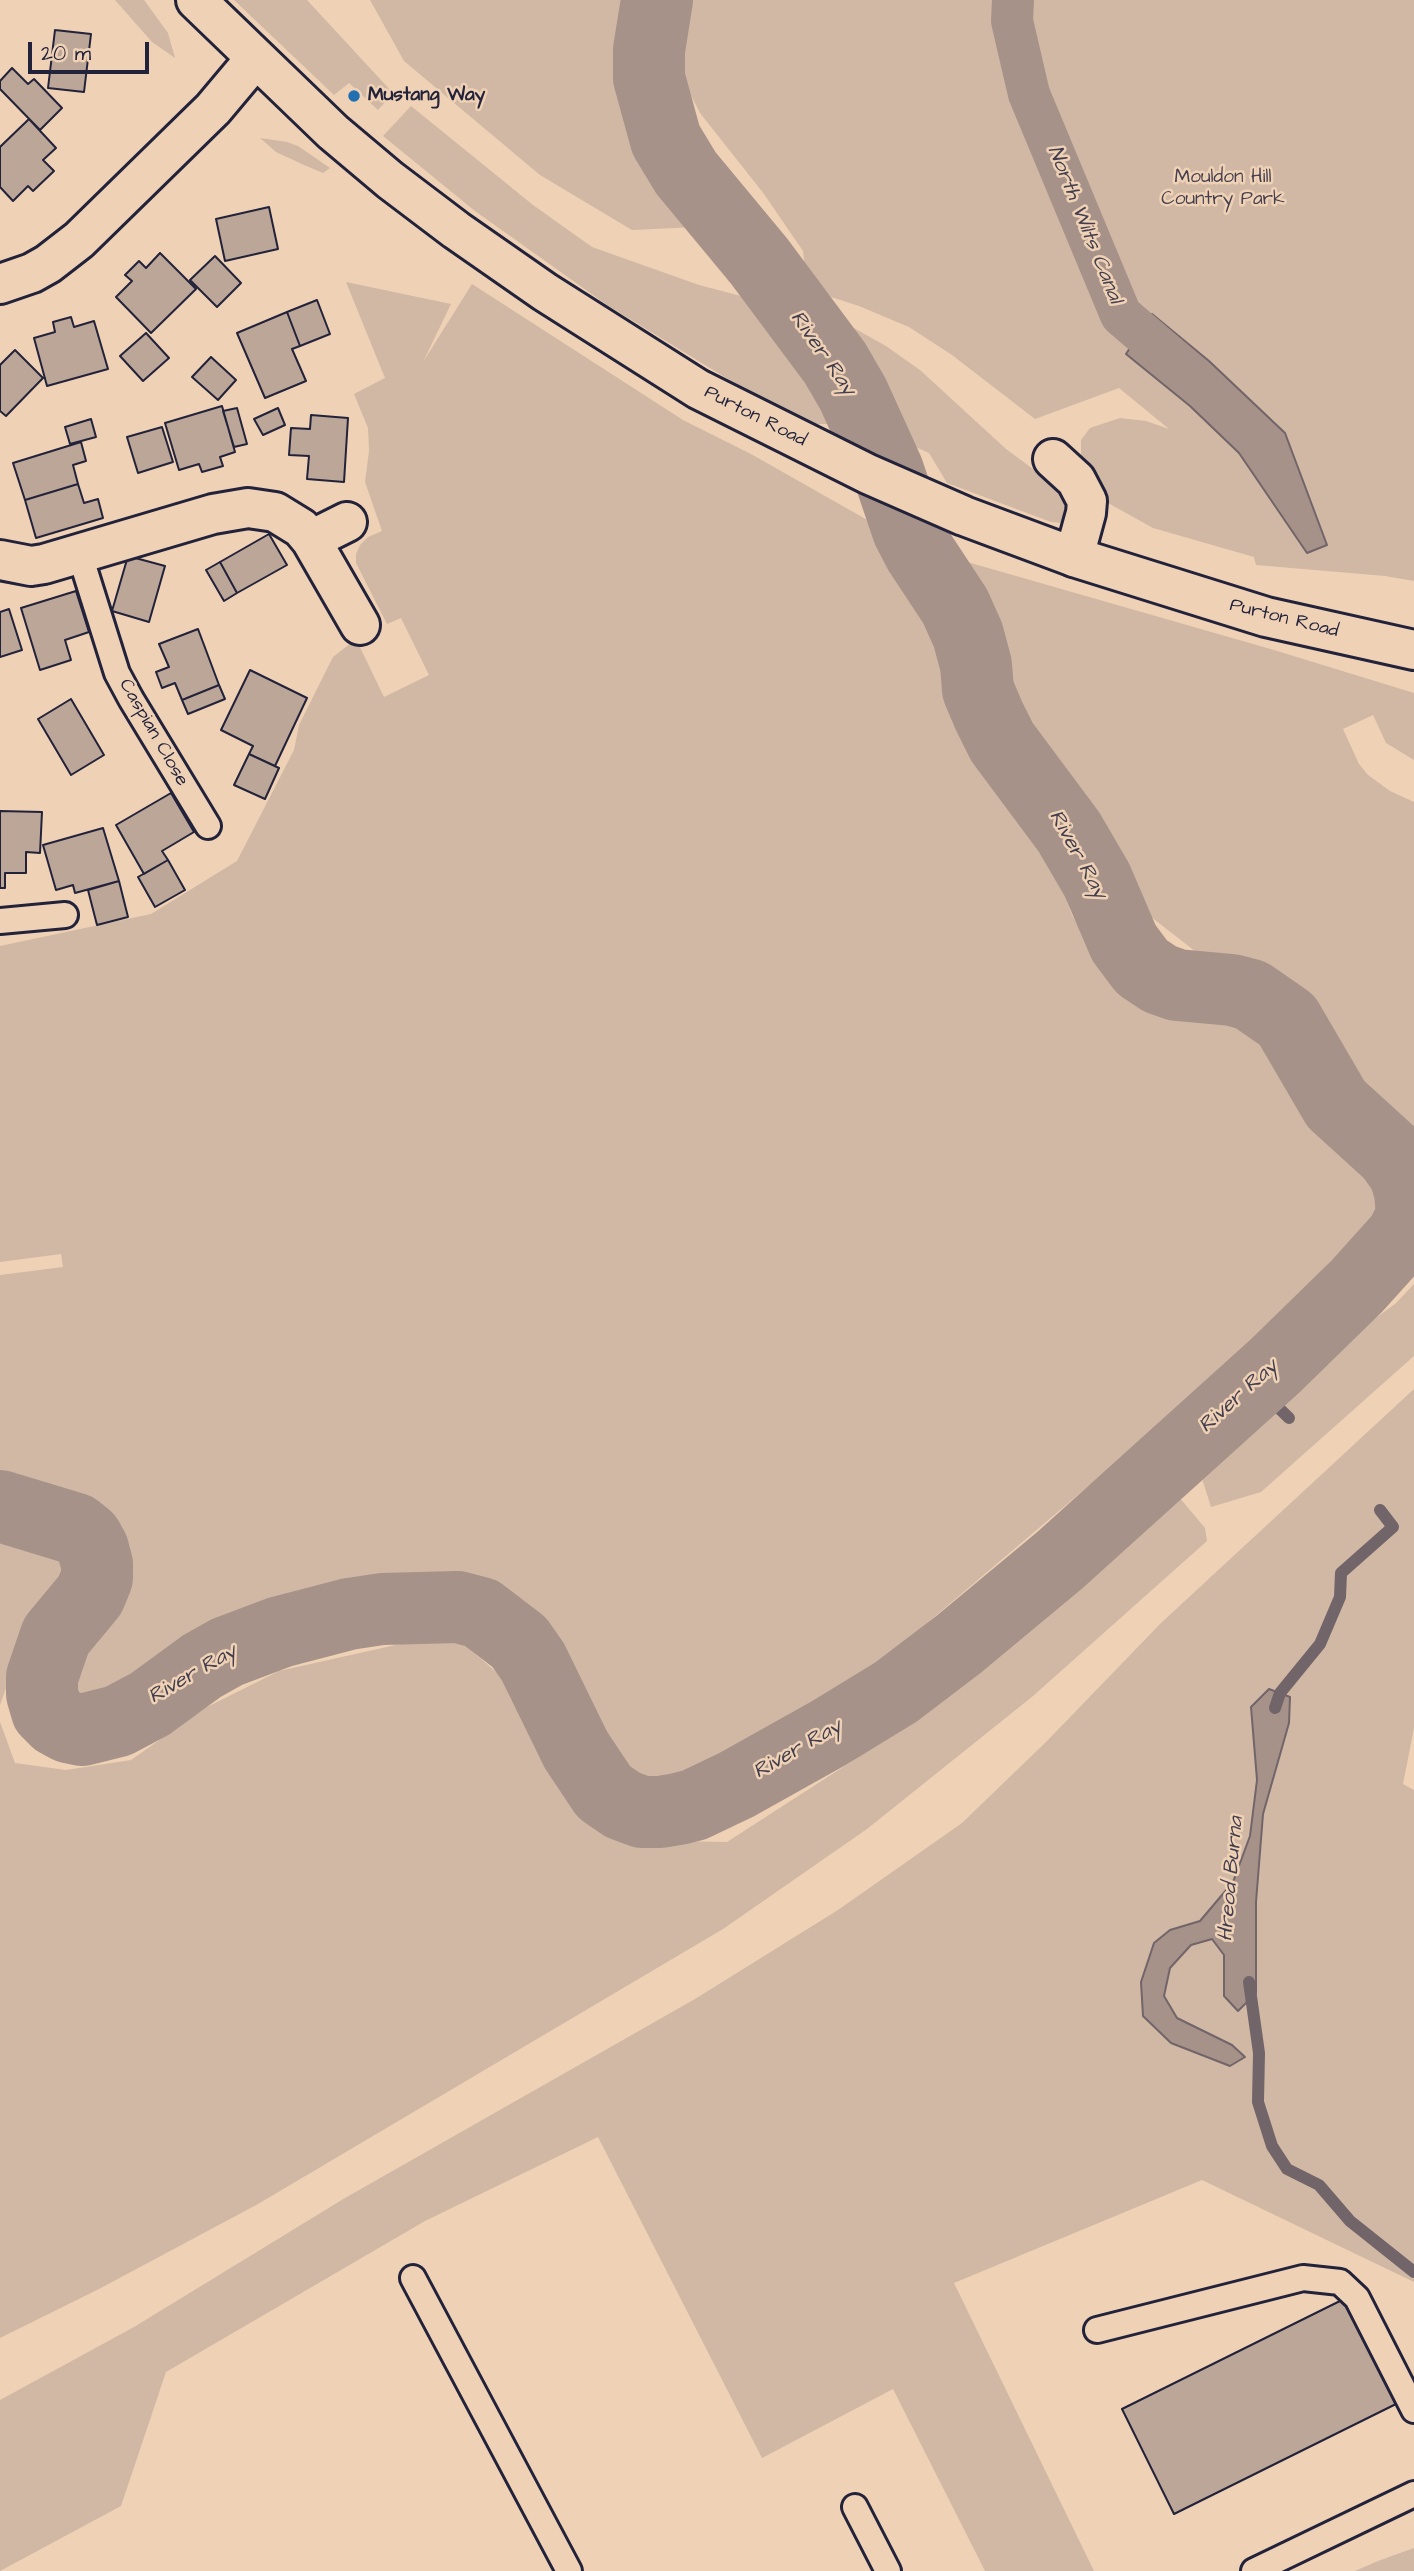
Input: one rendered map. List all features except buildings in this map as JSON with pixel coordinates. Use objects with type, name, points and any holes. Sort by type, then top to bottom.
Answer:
[{"type":"main road","name":"Purton Road","points":[[196,0],[333,132],[390,180],[545,292],[698,389],[868,474],[964,516],[1074,557],[1266,617],[1414,650]]},
{"type":"main road","points":[[0,284],[48,264],[79,240],[213,109],[255,59]]},
{"type":"main road","points":[[1053,459],[1076,480],[1087,501],[1074,557]]},
{"type":"main road","points":[[0,560],[31,566],[80,555],[213,514],[248,508],[275,512],[301,528],[311,540],[360,625]]},
{"type":"main road","points":[[311,540],[347,522]]},
{"type":"lane","name":"Caspian Close","points":[[80,555],[117,673],[208,826]]},
{"type":"lane","points":[[0,921],[65,915]]},
{"type":"lane","points":[[413,2278],[569,2571]]},
{"type":"lane","points":[[1097,2329],[1303,2278],[1340,2282],[1357,2298],[1414,2410]]},
{"type":"lane","points":[[1254,2571],[1414,2494]]},
{"type":"lane","points":[[855,2507],[888,2571]]},
{"type":"green space","points":[[115,0],[144,0],[168,33],[175,58],[152,42]]},
{"type":"green space","points":[[234,0],[307,0],[393,93],[378,110],[349,83],[334,95]]},
{"type":"green space","points":[[370,0],[655,0],[667,101],[696,227],[632,230],[540,175],[404,61]]},
{"type":"green space","name":"Mouldon Hill Country Park","points":[[678,0],[1414,0],[1414,581],[1256,565],[1254,557],[1153,528],[1108,503],[1081,460],[1081,440],[1090,428],[1120,418],[1146,421],[1169,429],[1119,388],[1035,419],[952,355],[909,327],[859,306],[803,288],[806,276],[803,251],[764,194],[700,113],[676,66],[675,20]]},
{"type":"green space","points":[[411,106],[533,205],[592,247],[699,285],[852,327],[886,346],[920,370],[1006,449],[1060,489],[1069,498],[1069,519],[1063,523],[1051,522],[947,483],[929,453],[851,418],[838,424],[807,424],[607,305],[475,211],[383,136]]},
{"type":"green space","points":[[260,138],[298,146],[330,168],[323,173],[304,165],[276,152]]},
{"type":"green space","points":[[346,282],[451,304],[423,362],[472,284],[683,420],[751,454],[915,547],[1414,693],[1414,760],[1386,743],[1373,715],[1343,729],[1359,764],[1368,775],[1390,791],[1414,802],[1414,1189],[1356,1103],[1303,996],[1255,971],[1200,955],[1128,899],[1092,838],[1026,773],[998,781],[1044,834],[1072,915],[1098,961],[1136,990],[1202,1001],[1259,1040],[1306,1113],[1349,1149],[1386,1192],[1389,1218],[1353,1261],[853,1686],[673,1792],[648,1787],[624,1764],[558,1645],[511,1604],[438,1585],[314,1601],[183,1652],[92,1704],[69,1687],[67,1670],[126,1579],[120,1552],[77,1501],[0,1474],[0,1275],[63,1267],[61,1254],[0,1262],[0,946],[151,914],[237,861],[294,750],[299,725],[333,657],[356,639],[384,697],[429,675],[401,618],[387,624],[356,563],[360,545],[368,537],[382,531],[365,482],[369,451],[368,428],[354,394],[385,378]]},
{"type":"green space","points":[[1414,1284],[1414,1356],[1261,1492],[1211,1507],[1186,1428],[1222,1385],[1301,1372],[1395,1304]]},
{"type":"green space","points":[[1414,1389],[1414,1728],[1403,1784],[1414,1790],[1414,2282],[1202,2180],[954,2283],[1094,2571],[985,2571],[893,2389],[762,2458],[598,2137],[425,2221],[166,2372],[121,2506],[0,2571],[0,2400],[134,2327],[345,2198],[695,1999],[838,1910],[962,1823],[1047,1741],[1161,1623]],"holes":[[[1270,1689],[1290,1698],[1289,1723],[1263,1814],[1256,1902],[1224,1996],[1224,1955],[1212,1939],[1191,1945],[1170,1968],[1164,1996],[1177,2018],[1232,2045],[1245,2058],[1143,2016],[1170,1930],[1200,1921],[1233,1882],[1250,1836],[1257,1780],[1251,1707]]]},
{"type":"green space","points":[[1179,1497],[1205,1528],[1207,1541],[1033,1696],[867,1829],[723,1929],[258,2204],[99,2289],[0,2338],[0,1722],[15,1763],[66,1770],[131,1760],[205,1708],[279,1671],[409,1642],[463,1643],[503,1678],[565,1782],[616,1840],[727,1842],[857,1758]]},
{"type":"green space","points":[[0,1532],[62,1553],[70,1578],[29,1624],[0,1705]]},
{"type":"green space","points":[[1414,2548],[1414,2571],[1355,2571],[1378,2561]]},
{"type":"shaded area","points":[[1152,314],[1209,361],[1285,433],[1327,545],[1307,553],[1239,453],[1190,406],[1126,354]]},
{"type":"shaded area","points":[[1269,1689],[1290,1697],[1289,1723],[1263,1814],[1256,1902],[1256,1993],[1238,2011],[1224,1996],[1224,1955],[1212,1939],[1191,1945],[1170,1968],[1164,1996],[1177,2018],[1232,2045],[1245,2057],[1230,2066],[1171,2043],[1143,2016],[1141,1982],[1154,1943],[1170,1930],[1200,1921],[1233,1882],[1250,1836],[1257,1780],[1251,1707]]},
{"type":"waterway","name":"River Ray","points":[[0,1506],[76,1529],[87,1538],[93,1549],[97,1578],[90,1595],[56,1636],[42,1677],[42,1694],[47,1711],[68,1727],[82,1730],[118,1721],[150,1704],[202,1666],[227,1652],[280,1632],[349,1614],[382,1609],[458,1607],[481,1613],[519,1642],[533,1662],[576,1750],[604,1792],[623,1805],[642,1812],[678,1809],[694,1805],[736,1785],[829,1733],[896,1692],[959,1644],[1060,1560],[1275,1366],[1357,1286],[1402,1236],[1412,1215],[1405,1174],[1391,1154],[1336,1104],[1287,1020],[1251,995],[1232,990],[1177,985],[1160,979],[1142,967],[1124,943],[1097,880],[1069,832],[1002,742],[989,716],[978,690],[976,665],[968,635],[955,606],[908,530],[888,471],[853,394],[835,363],[759,261],[686,173],[666,140],[649,78],[649,50],[657,0]]},
{"type":"waterway","name":"North Wilts Canal","points":[[1013,0],[1012,21],[1029,94],[1121,315],[1185,370]]},
{"type":"waterway","name":"Hreod Burna","points":[[1255,1385],[1289,1418]]},
{"type":"waterway","name":"Hreod Burna","points":[[1275,1708],[1280,1693],[1320,1644],[1340,1597],[1341,1573],[1393,1527],[1380,1510]]},
{"type":"waterway","name":"Hreod Burna","points":[[1249,1982],[1259,2053],[1258,2102],[1272,2146],[1287,2169],[1319,2185],[1350,2221],[1414,2272]]},
{"type":"place","name":"Mustang Way","points":[[354,96]]}]
